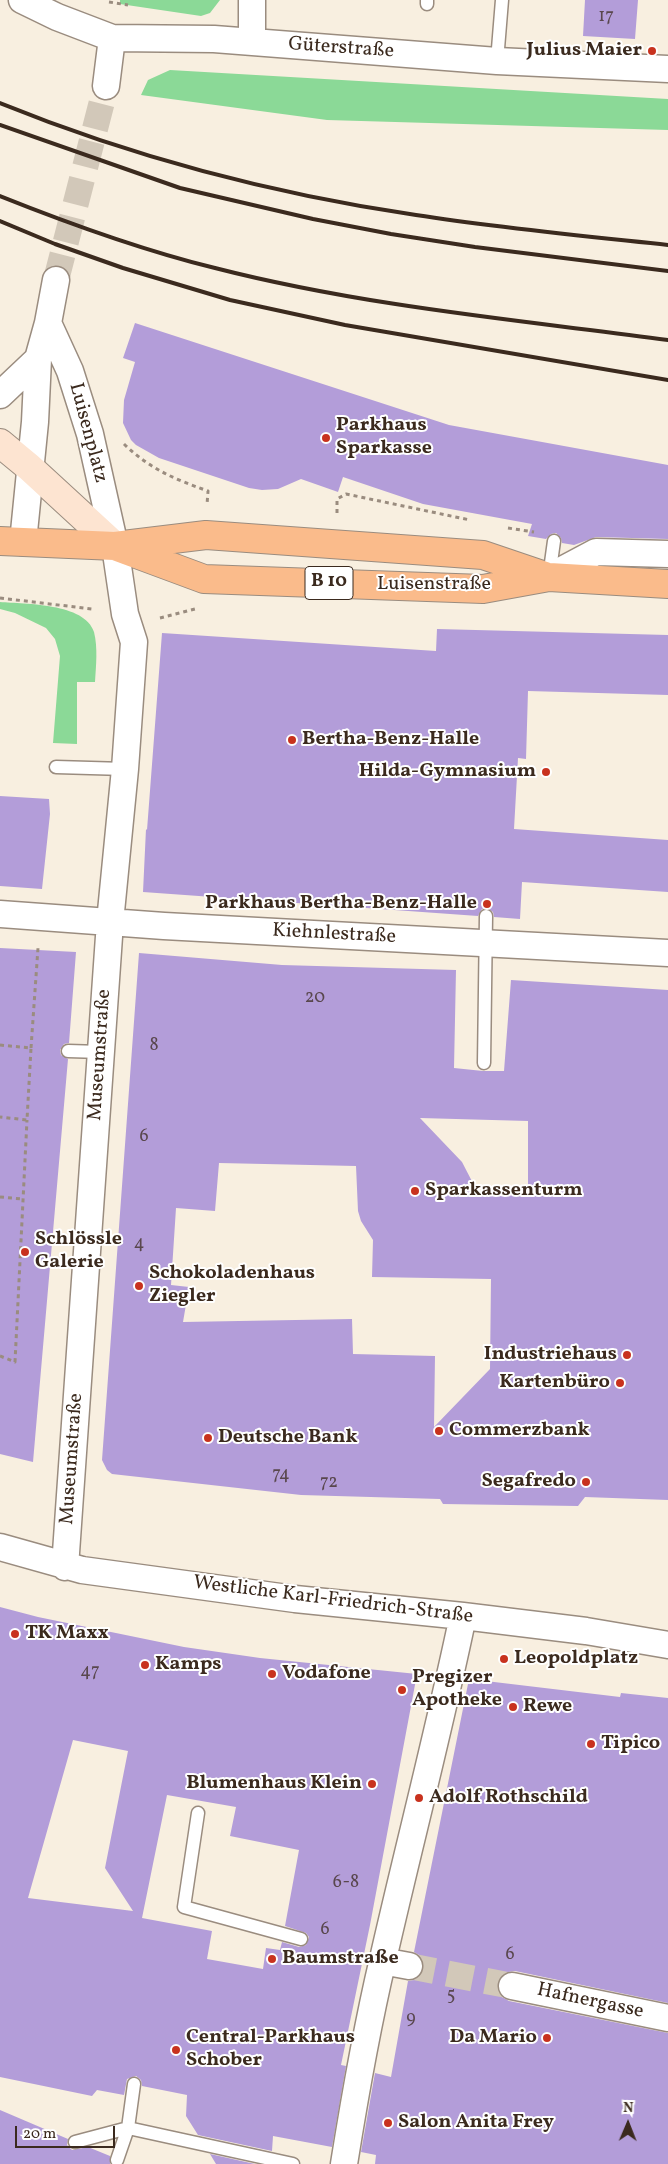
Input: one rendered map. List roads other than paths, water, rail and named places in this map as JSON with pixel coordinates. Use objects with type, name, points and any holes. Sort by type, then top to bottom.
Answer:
[{"type":"main road","points":[[0,443],[29,467],[114,546]]},
{"type":"main road","name":"Luisenstraße","points":[[12,541],[114,546],[206,535],[483,555],[549,577]]},
{"type":"main road","name":"Luisenstraße","points":[[114,546],[204,579],[483,589],[549,577],[668,584]]},
{"type":"street","name":"Güterstraße","points":[[22,0],[56,17],[112,38],[195,38],[497,61],[668,69]]},
{"type":"street","points":[[252,0],[252,42]]},
{"type":"street","points":[[106,86],[112,38]]},
{"type":"street","name":"Luisenplatz","points":[[12,541],[29,467],[35,422],[38,359],[48,323],[56,280]]},
{"type":"street","name":"Luisenplatz","points":[[48,323],[70,371],[90,434],[114,546]]},
{"type":"street","points":[[0,395],[38,359]]},
{"type":"street","name":"Museumstraße","points":[[66,1567],[110,922],[125,769],[134,642],[125,614],[114,546]]},
{"type":"street","points":[[549,577],[596,552],[668,554]]},
{"type":"street","name":"Kiehnlestraße","points":[[0,914],[110,922],[668,953]]},
{"type":"street","name":"Westliche Karl-Friedrich-Straße","points":[[0,1547],[66,1567],[294,1599],[463,1616],[586,1631],[668,1645]]},
{"type":"street","points":[[344,2164],[353,2080],[375,1957],[450,1678],[463,1616]]},
{"type":"street","points":[[375,1957],[409,1966]]},
{"type":"street","name":"Hafnergasse","points":[[512,1986],[668,2018]]},
{"type":"lane","points":[[497,61],[502,0]]},
{"type":"lane","points":[[549,577],[554,541]]},
{"type":"lane","points":[[56,767],[125,769]]},
{"type":"lane","points":[[484,1063],[486,916]]},
{"type":"lane","points":[[68,1051],[101,1052]]},
{"type":"lane","points":[[198,1813],[184,1907],[301,1939]]},
{"type":"lane","points":[[117,2160],[128,2128],[134,2084]]},
{"type":"lane","points":[[75,2142],[128,2128],[293,2164]]},
{"type":"tunnel","points":[[56,280],[106,86]]},
{"type":"tunnel","points":[[409,1966],[512,1986]]},
{"type":"railway","points":[[0,103],[153,157],[257,185],[363,206],[448,220],[668,245]]},
{"type":"railway","points":[[0,125],[180,188],[313,219],[475,247],[668,271]]},
{"type":"railway","points":[[0,196],[133,245],[188,261],[271,281],[440,311],[668,340]]},
{"type":"railway","points":[[0,221],[55,244],[123,268],[230,300],[345,325],[668,380]]},
{"type":"place","name":"Julius Maier","points":[[652,51]]},
{"type":"place","name":"Parkhaus Sparkasse","points":[[326,438]]},
{"type":"place","name":"Bertha-Benz-Halle","points":[[292,740]]},
{"type":"place","name":"Hilda-Gymnasium","points":[[546,772]]},
{"type":"place","name":"Parkhaus Bertha-Benz-Halle","points":[[487,904]]},
{"type":"place","name":"Sparkassenturm","points":[[415,1191]]},
{"type":"place","name":"Schlössle Galerie","points":[[25,1252]]},
{"type":"place","name":"Schokoladenhaus Ziegler","points":[[139,1286]]},
{"type":"place","name":"Industriehaus","points":[[627,1355]]},
{"type":"place","name":"Kartenbüro","points":[[620,1383]]},
{"type":"place","name":"Commerzbank","points":[[439,1431]]},
{"type":"place","name":"Deutsche Bank","points":[[208,1438]]},
{"type":"place","name":"Segafredo","points":[[586,1482]]},
{"type":"place","name":"TK Maxx","points":[[15,1634]]},
{"type":"place","name":"Leopoldplatz","points":[[504,1659]]},
{"type":"place","name":"Kamps","points":[[145,1665]]},
{"type":"place","name":"Vodafone","points":[[272,1674]]},
{"type":"place","name":"Pregizer Apotheke","points":[[402,1690]]},
{"type":"place","name":"Rewe","points":[[513,1707]]},
{"type":"place","name":"Tipico","points":[[591,1744]]},
{"type":"place","name":"Blumenhaus Klein","points":[[372,1784]]},
{"type":"place","name":"Adolf Rothschild","points":[[419,1798]]},
{"type":"place","name":"Baumstraße","points":[[272,1959]]},
{"type":"place","name":"Da Mario","points":[[547,2038]]},
{"type":"place","name":"Central-Parkhaus Schober","points":[[176,2050]]},
{"type":"place","name":"Salon Anita Frey","points":[[388,2123]]}]
